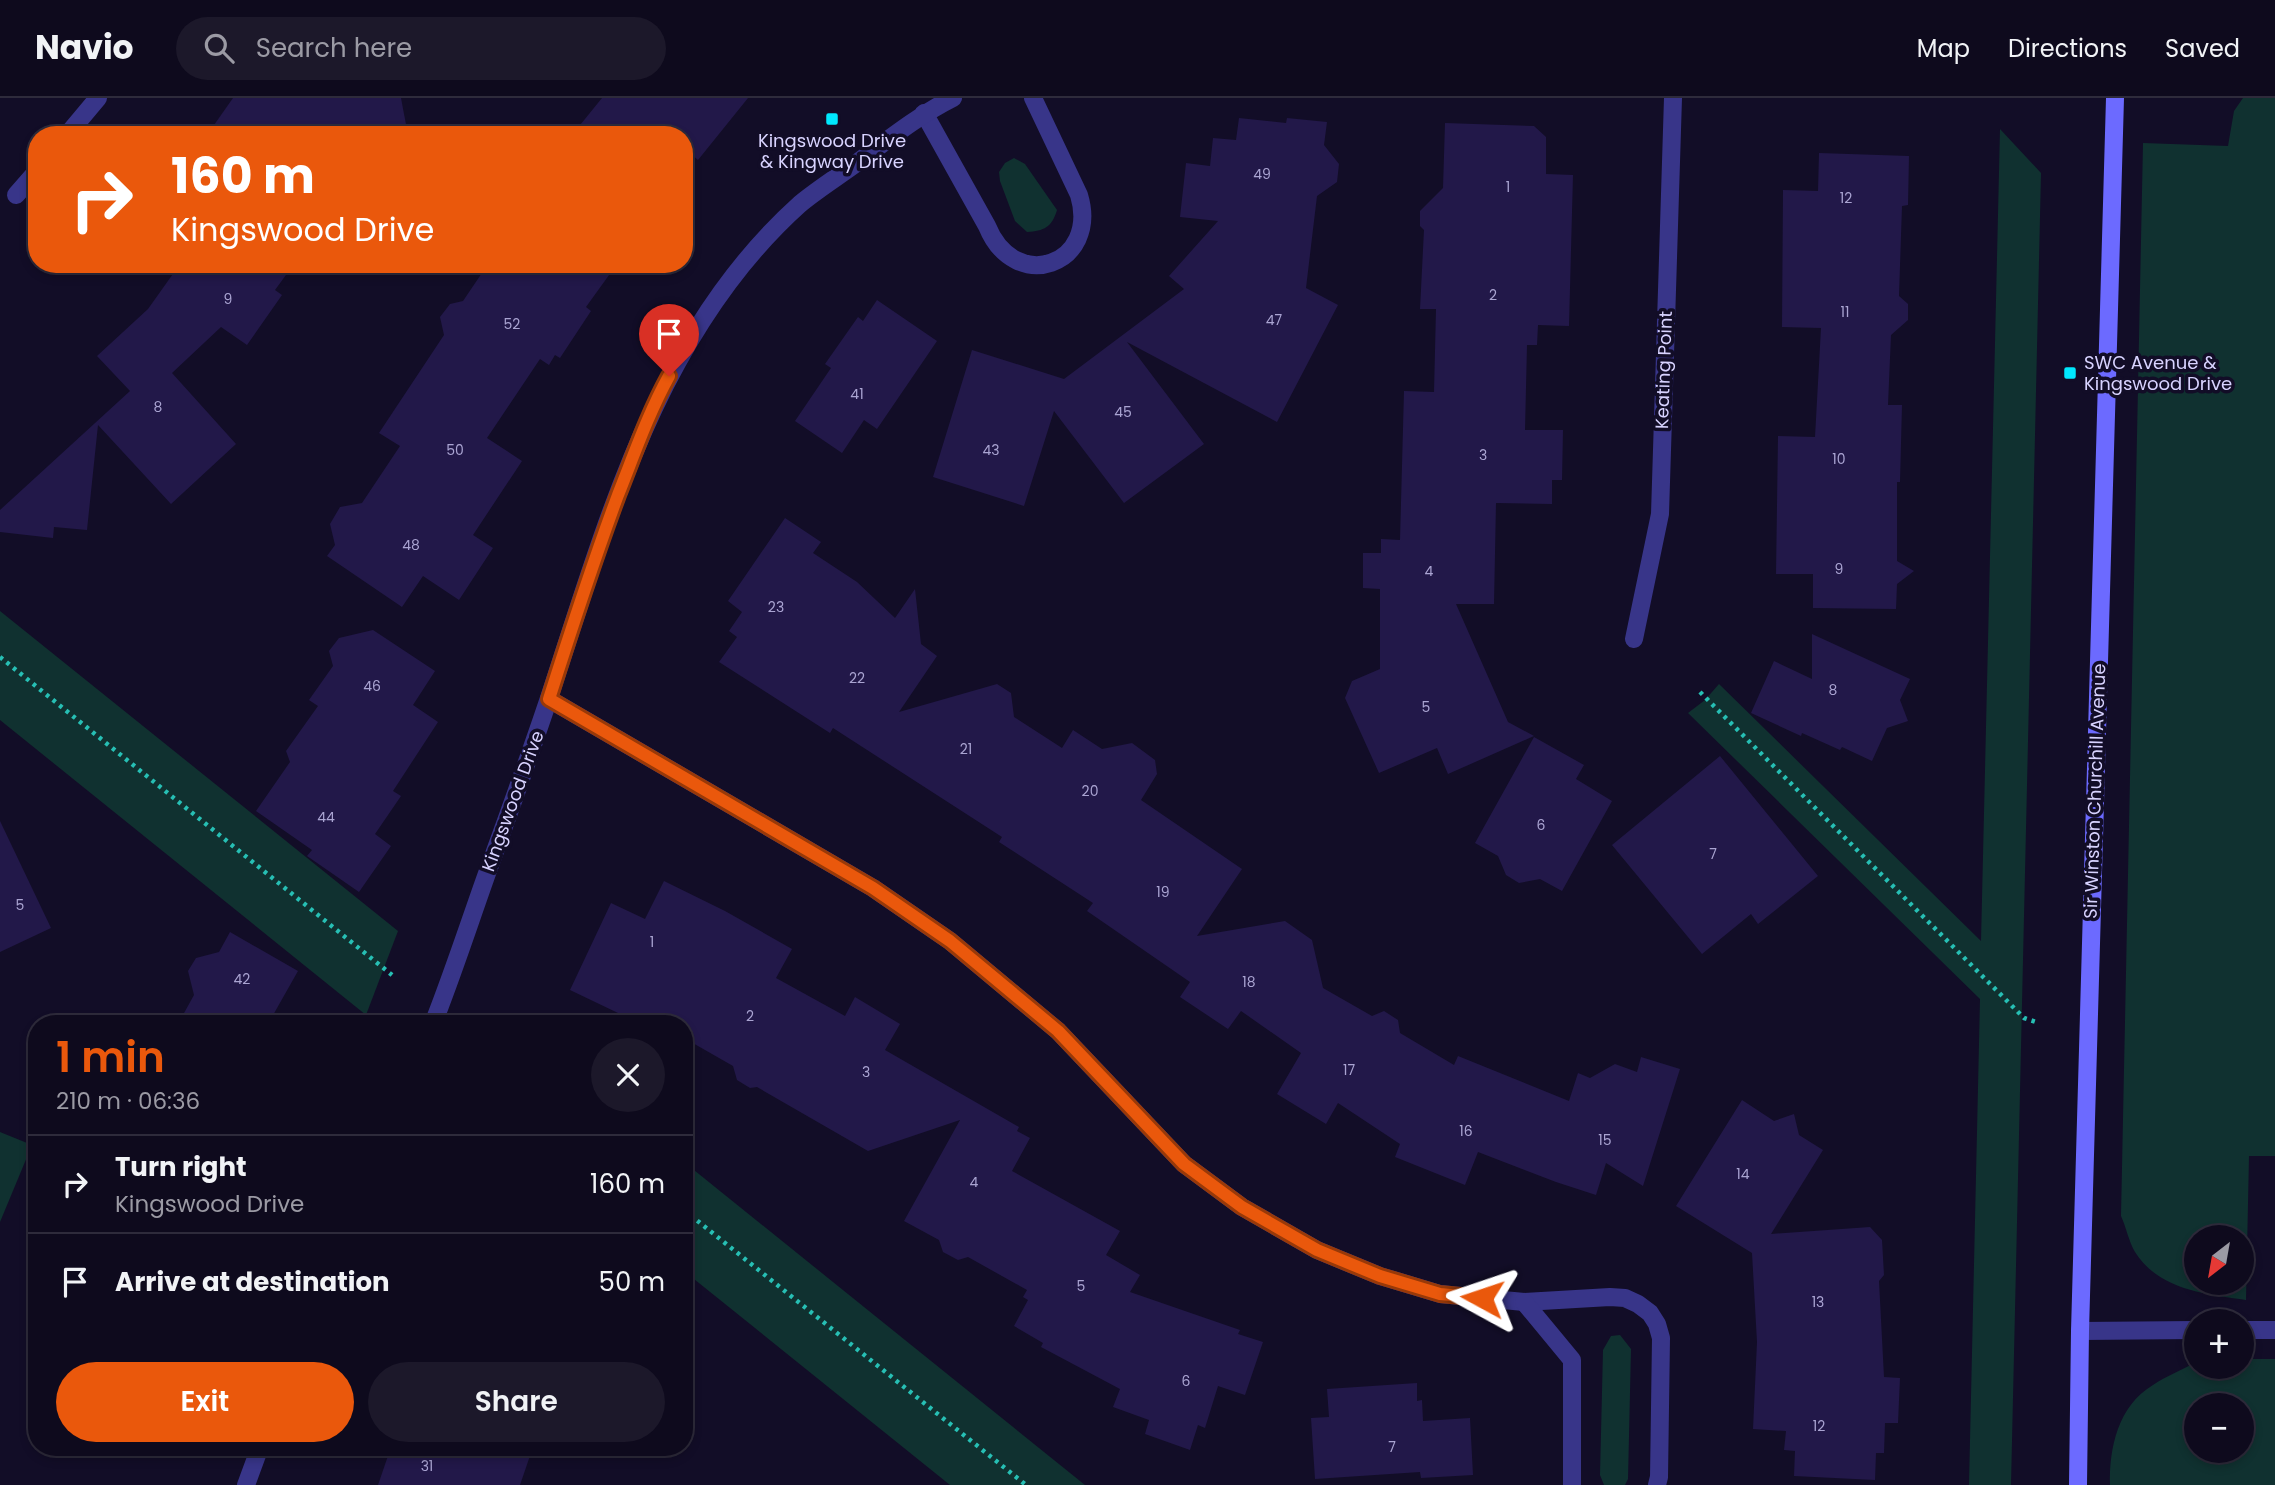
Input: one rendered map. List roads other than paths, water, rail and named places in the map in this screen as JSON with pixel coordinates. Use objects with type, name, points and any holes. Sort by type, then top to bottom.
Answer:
[{"type":"main road","name":"Sir Winston Churchill Avenue","points":[[2078,1485],[2080,1331],[2115,98]]},
{"type":"street","points":[[75,126],[98,98]]},
{"type":"street","name":"Kingswood Drive","points":[[436,1015],[549,699],[587,579],[658,396],[691,337],[729,282],[763,242],[801,204],[923,113],[954,98]]},
{"type":"street","points":[[923,113],[994,241],[1005,254],[1020,262],[1036,265],[1053,262],[1067,254],[1077,242],[1083,226],[1084,210],[1033,98]]},
{"type":"street","name":"Keating Point","points":[[1633,639],[1660,514],[1673,98]]},
{"type":"street","points":[[16,195],[28,181]]},
{"type":"street","points":[[549,699],[873,888],[950,941],[1058,1031],[1184,1164],[1242,1207],[1317,1250],[1380,1276],[1440,1294],[1524,1302],[1610,1297],[1625,1298],[1638,1304],[1650,1313],[1661,1338],[1657,1485]]},
{"type":"street","points":[[1524,1302],[1572,1360],[1572,1485]]},
{"type":"street","points":[[2080,1331],[2184,1330]]},
{"type":"street","points":[[2254,1330],[2275,1330]]},
{"type":"street","points":[[246,1485],[257,1456]]},
{"type":"place","name":"Kingswood Drive & Kingway Drive","points":[[832,119]]},
{"type":"place","name":"SWC Avenue & Kingswood Drive","points":[[2070,373]]}]
